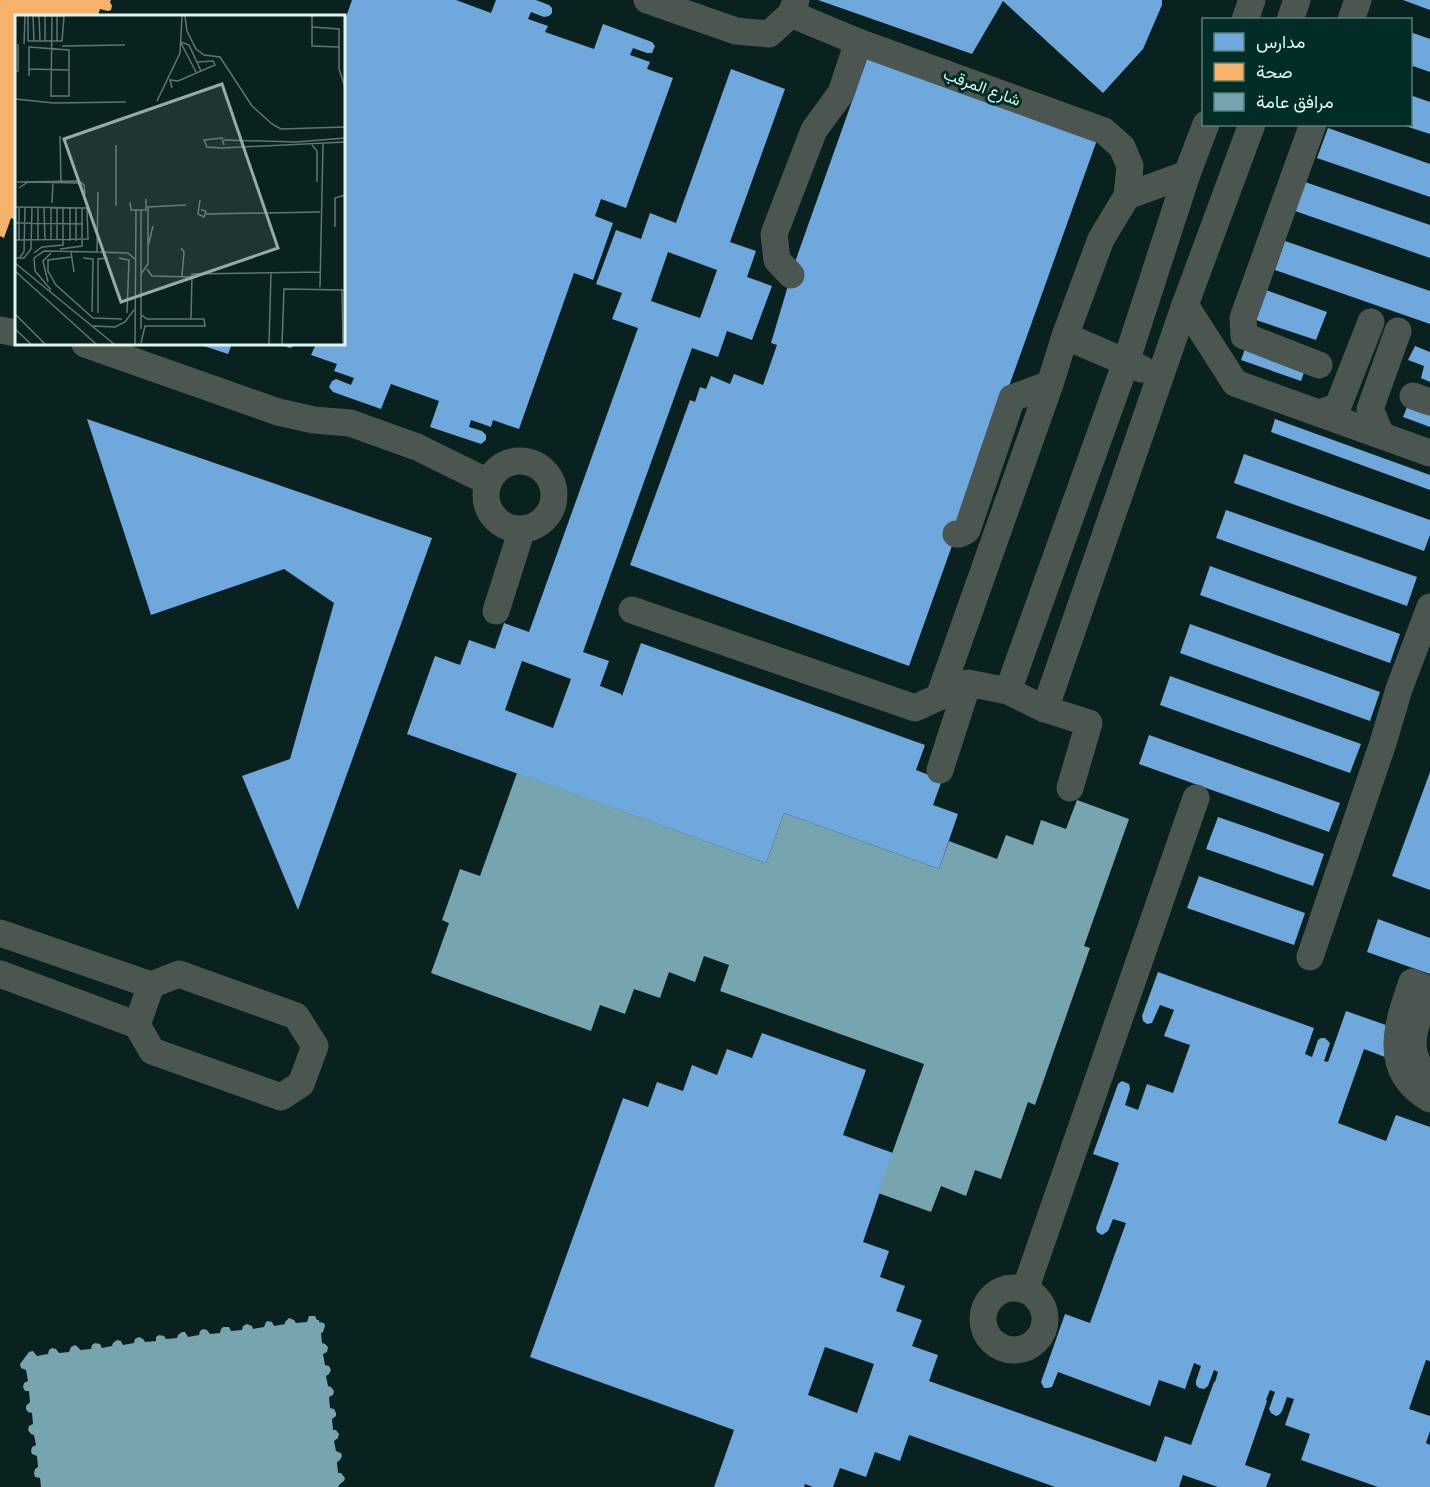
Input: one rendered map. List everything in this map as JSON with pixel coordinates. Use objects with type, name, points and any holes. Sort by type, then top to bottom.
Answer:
[{"type":"street","points":[[647,0],[736,31],[769,34],[794,7]]},
{"type":"street","points":[[1291,18],[1297,0]]},
{"type":"street","points":[[1352,18],[1358,0]]},
{"type":"street","name":"شارع المرقب","points":[[794,7],[858,42],[1104,130],[1122,147],[1130,166],[1127,196]]},
{"type":"street","points":[[791,275],[777,260],[774,234],[814,130],[841,93],[858,42]]},
{"type":"street","points":[[1008,691],[1126,362],[1187,174],[1205,126]]},
{"type":"street","points":[[1045,709],[1185,305],[1251,126]]},
{"type":"street","points":[[1312,126],[1243,318],[1244,336],[1319,364]]},
{"type":"street","points":[[632,610],[915,708],[939,697],[1101,238],[1127,196],[1187,174]]},
{"type":"street","points":[[1185,305],[1235,382],[1430,453]]},
{"type":"street","points":[[1320,413],[1338,406],[1371,322]]},
{"type":"street","points":[[0,330],[15,333]]},
{"type":"street","points":[[1381,435],[1370,409],[1398,331]]},
{"type":"street","points":[[1065,336],[1160,377]]},
{"type":"street","points":[[88,345],[278,412],[314,420],[350,423],[417,447],[488,482]]},
{"type":"street","points":[[956,534],[967,530],[1012,398],[1050,384]]},
{"type":"street","points":[[524,461],[535,465],[550,480],[554,490],[554,501],[543,520],[522,529],[511,528],[500,523],[492,515],[487,504],[486,493],[488,482],[503,465],[524,461]]},
{"type":"street","points":[[496,611],[522,529]]},
{"type":"street","points":[[1310,957],[1383,743],[1399,689],[1430,607]]},
{"type":"street","points":[[940,770],[968,683],[1008,691],[1045,709],[1089,723],[1070,788]]},
{"type":"street","points":[[1025,1290],[1196,798]]},
{"type":"street","points":[[0,933],[151,985],[179,974],[296,1016],[315,1046],[301,1084],[282,1097],[152,1051],[136,1025],[0,974]]},
{"type":"street","points":[[136,1025],[151,985]]},
{"type":"street","points":[[1430,1080],[1421,1071],[1413,1046],[1420,985],[1401,1014],[1397,1036],[1398,1056],[1409,1082],[1430,1099]]},
{"type":"building: مدارس","points":[[352,0],[456,0],[491,13],[496,0],[536,0],[552,8],[549,16],[544,17],[531,12],[528,19],[548,26],[545,32],[594,49],[603,24],[652,42],[655,46],[652,53],[633,48],[630,55],[650,62],[647,69],[673,78],[626,208],[601,199],[595,216],[613,223],[593,280],[574,273],[519,429],[493,420],[491,427],[471,420],[469,427],[482,431],[486,435],[486,440],[481,444],[430,427],[439,401],[391,384],[381,409],[333,392],[329,387],[332,381],[336,379],[351,385],[354,378],[334,371],[337,364],[311,355],[316,345],[345,345],[345,20]]},
{"type":"building: مدارس","points":[[818,0],[1162,0],[1162,5],[1143,49],[1103,93],[1003,1],[972,54]]},
{"type":"building: مدارس","points":[[1403,0],[1430,0],[1430,10]]},
{"type":"building: مدارس","points":[[1412,33],[1430,39],[1430,72],[1412,66]]},
{"type":"building: مدارس","points":[[867,59],[1097,140],[909,666],[630,565],[690,400],[695,402],[700,387],[706,389],[711,376],[730,384],[734,374],[763,385],[777,345],[771,343],[795,262]]},
{"type":"building: مدارس","points":[[731,69],[785,89],[730,242],[756,251],[747,277],[772,286],[752,340],[727,331],[718,357],[692,348],[583,652],[609,661],[600,686],[622,696],[641,643],[925,745],[916,770],[942,780],[933,805],[958,814],[939,869],[784,813],[766,863],[407,734],[435,656],[460,665],[469,640],[495,649],[504,623],[529,632],[638,328],[612,319],[622,293],[596,284],[616,230],[641,239],[650,213],[676,223]],"holes":[[[668,252],[717,270],[700,318],[651,301]],[[522,661],[571,679],[553,728],[505,710]]]},
{"type":"building: مدارس","points":[[1412,96],[1430,102],[1430,134],[1405,126],[1412,126]]},
{"type":"building: مدارس","points":[[1328,128],[1430,164],[1430,197],[1317,158]]},
{"type":"building: مدارس","points":[[1305,182],[1430,225],[1430,258],[1295,211]]},
{"type":"building: مدارس","points":[[1285,241],[1430,291],[1430,324],[1275,270]]},
{"type":"building: مدارس","points":[[1266,290],[1327,312],[1316,340],[1256,320]]},
{"type":"building: مدارس","points":[[201,345],[232,345],[228,354]]},
{"type":"building: مدارس","points":[[1246,346],[1306,367],[1301,381],[1241,360]]},
{"type":"building: مدارس","points":[[1415,346],[1430,352],[1430,382],[1421,378],[1424,366],[1408,360]]},
{"type":"building: مدارس","points":[[1409,402],[1430,410],[1430,427],[1403,417]]},
{"type":"building: مدارس","points":[[87,419],[432,538],[298,910],[242,776],[290,759],[334,603],[284,569],[151,615]]},
{"type":"building: مدارس","points":[[1275,419],[1430,475],[1430,490],[1271,432]]},
{"type":"building: مدارس","points":[[1244,454],[1430,520],[1430,535],[1424,551],[1234,483]]},
{"type":"building: مدارس","points":[[1226,510],[1417,577],[1407,606],[1216,538]]},
{"type":"building: مدارس","points":[[1210,566],[1400,634],[1390,663],[1200,595]]},
{"type":"building: مدارس","points":[[1190,624],[1380,692],[1370,721],[1180,653]]},
{"type":"building: مدارس","points":[[1170,676],[1361,744],[1350,773],[1160,705]]},
{"type":"building: مدارس","points":[[1149,735],[1340,803],[1329,832],[1139,764]]},
{"type":"building: مدارس","points":[[1430,772],[1430,890],[1392,876]]},
{"type":"building: مدارس","points":[[1218,817],[1324,854],[1313,886],[1206,849]]},
{"type":"building: مدارس","points":[[1199,876],[1305,913],[1294,945],[1187,908]]},
{"type":"building: مدارس","points":[[1378,919],[1430,938],[1430,974],[1367,952]]},
{"type":"building: مدارس","points":[[1158,972],[1314,1028],[1305,1054],[1312,1057],[1318,1040],[1325,1038],[1330,1043],[1324,1061],[1328,1062],[1346,1011],[1400,1030],[1390,1059],[1364,1049],[1338,1123],[1386,1141],[1396,1115],[1430,1127],[1430,1361],[1426,1360],[1409,1409],[1430,1416],[1430,1431],[1426,1443],[1430,1445],[1430,1487],[1378,1487],[1301,1460],[1310,1434],[1285,1425],[1294,1399],[1287,1397],[1279,1415],[1271,1413],[1269,1409],[1275,1392],[1270,1390],[1245,1465],[1271,1474],[1266,1487],[1218,1487],[1183,1475],[1179,1487],[1055,1487],[909,1435],[900,1461],[875,1452],[866,1477],[840,1468],[833,1487],[813,1487],[805,1484],[804,1487],[714,1487],[734,1430],[530,1357],[623,1098],[648,1107],[657,1082],[683,1091],[692,1065],[717,1075],[727,1049],[752,1058],[762,1033],[866,1070],[843,1135],[893,1153],[863,1242],[889,1251],[880,1277],[905,1286],[896,1311],[922,1320],[912,1346],[938,1355],[929,1381],[1156,1462],[1165,1436],[1191,1445],[1215,1382],[1218,1372],[1214,1370],[1208,1386],[1204,1389],[1196,1385],[1201,1366],[1194,1363],[1185,1389],[1159,1380],[1150,1406],[1058,1372],[1052,1387],[1044,1388],[1041,1382],[1065,1314],[1090,1323],[1126,1223],[1113,1219],[1108,1231],[1102,1235],[1097,1232],[1096,1228],[1119,1163],[1093,1154],[1118,1084],[1122,1081],[1129,1084],[1130,1089],[1125,1105],[1138,1110],[1147,1084],[1173,1093],[1190,1045],[1164,1036],[1174,1010],[1160,1005],[1152,1023],[1147,1024],[1143,1021],[1142,1016]],"holes":[[[825,1347],[874,1364],[857,1413],[808,1395]]]},
{"type":"building: صحة","points":[[0,0],[111,0],[111,10],[100,9],[98,15],[15,15],[15,220],[11,218],[4,238],[0,236]]},
{"type":"building: مرافق عامة","points":[[517,773],[766,863],[784,813],[939,869],[949,841],[997,859],[1006,835],[1033,845],[1041,820],[1066,829],[1077,800],[1129,819],[1084,946],[1090,948],[1035,1105],[1028,1102],[1001,1179],[975,1170],[966,1196],[941,1186],[931,1212],[878,1193],[924,1064],[720,991],[729,965],[704,956],[695,982],[669,972],[660,998],[634,989],[625,1014],[600,1005],[591,1031],[431,973],[449,923],[442,920],[460,869],[480,876]]},
{"type":"building: مرافق عامة","points":[[309,1316],[315,1316],[325,1326],[321,1333],[322,1343],[328,1347],[327,1352],[323,1354],[325,1365],[331,1370],[326,1376],[328,1386],[334,1391],[329,1397],[330,1408],[336,1413],[332,1419],[333,1430],[339,1434],[334,1441],[336,1451],[342,1456],[337,1462],[338,1473],[345,1478],[338,1487],[41,1487],[40,1478],[35,1477],[34,1473],[38,1467],[37,1456],[31,1451],[36,1445],[34,1435],[28,1430],[33,1424],[32,1413],[26,1409],[30,1402],[29,1391],[25,1391],[23,1387],[28,1381],[26,1370],[21,1368],[20,1364],[29,1352],[33,1351],[37,1356],[48,1354],[52,1348],[59,1353],[69,1352],[75,1345],[80,1350],[91,1349],[95,1343],[100,1344],[102,1348],[112,1346],[117,1340],[123,1345],[134,1343],[139,1337],[145,1342],[156,1341],[159,1335],[166,1339],[177,1338],[182,1332],[185,1332],[188,1337],[199,1335],[203,1329],[210,1334],[220,1333],[223,1327],[229,1327],[231,1331],[242,1330],[247,1324],[253,1329],[264,1327],[268,1321],[274,1326],[285,1324],[289,1318],[296,1323],[307,1322]]}]
